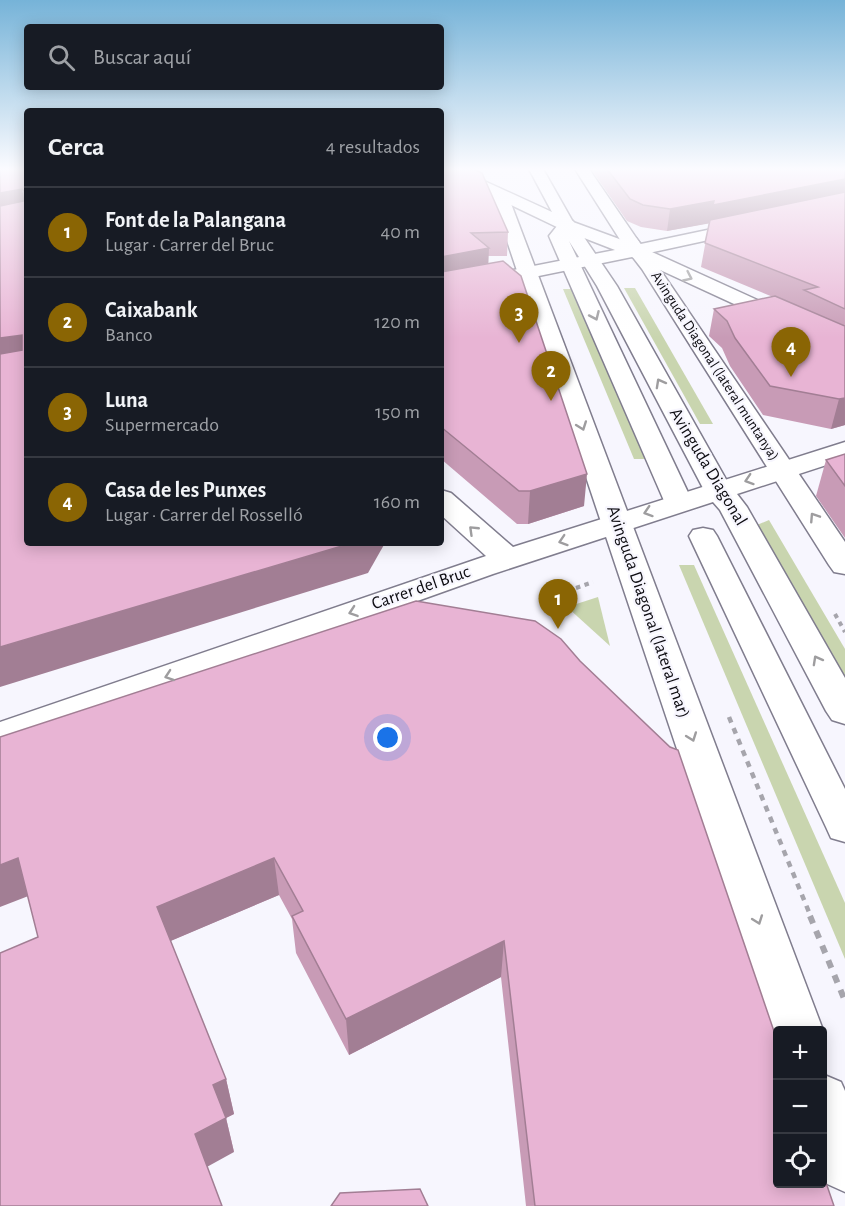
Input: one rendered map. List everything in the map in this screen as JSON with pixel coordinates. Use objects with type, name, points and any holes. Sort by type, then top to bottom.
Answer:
[{"type":"street","name":"Avinguda Diagonal (lateral mar)","points":[[511,225],[796,1026]]},
{"type":"street","name":"Avinguda Diagonal","points":[[567,225],[558,236],[607,286],[718,490],[733,507],[845,711]]},
{"type":"street","points":[[568,225],[632,247],[845,348]]},
{"type":"street","name":"Avinguda Diagonal (lateral muntanya)","points":[[618,225],[632,247],[649,266],[845,565]]},
{"type":"street","points":[[444,289],[580,261],[632,247],[749,225]]},
{"type":"street","name":"Avinguda Diagonal","points":[[580,261],[680,502]]},
{"type":"street","name":"Carrer del Bruc","points":[[0,736],[508,558],[845,450]]},
{"type":"street","points":[[444,502],[481,537],[508,558]]},
{"type":"street","points":[[703,536],[845,827]]},
{"type":"street","points":[[827,1115],[845,1164]]},
{"type":"path","points":[[576,588],[593,582]]},
{"type":"green space","points":[[624,288],[635,288],[713,424],[700,424]]},
{"type":"green space","points":[[563,289],[574,289],[647,459],[634,459]]},
{"type":"green space","points":[[769,520],[845,649],[845,682],[757,525]]},
{"type":"green space","points":[[679,565],[694,565],[845,903],[845,959]]},
{"type":"green space","points":[[598,597],[610,646],[567,607]]},
{"type":"building","points":[[0,225],[24,225],[24,546],[342,546],[0,647],[0,354],[22,350],[22,335],[0,338]]},
{"type":"building","points":[[444,225],[505,225],[508,232],[471,233],[489,248],[444,256]]},
{"type":"building","points":[[709,225],[845,225],[845,309],[804,290],[818,287],[705,243]]},
{"type":"building","points":[[503,261],[521,276],[587,474],[530,491],[519,491],[444,429],[444,271]]},
{"type":"building","points":[[775,296],[845,326],[845,398],[839,399],[770,386],[735,338],[727,321],[714,309]]},
{"type":"building","points":[[845,454],[845,486],[826,460]]},
{"type":"building","points":[[416,601],[535,621],[561,639],[580,661],[670,747],[678,750],[773,1028],[773,1188],[827,1188],[827,1186],[834,1206],[535,1206],[504,941],[346,1019],[292,916],[303,911],[274,858],[157,907],[226,1079],[213,1085],[226,1118],[195,1134],[222,1206],[0,1206],[0,953],[38,937],[18,858],[0,865],[0,737]]},
{"type":"building","points":[[420,1189],[428,1206],[331,1206],[340,1193]]},
{"type":"place","name":"Luna","points":[[519,343]]},
{"type":"place","name":"Casa de les Punxes","points":[[791,377]]},
{"type":"place","name":"Caixabank","points":[[551,401]]},
{"type":"place","name":"Font de la Palangana","points":[[558,629]]}]
